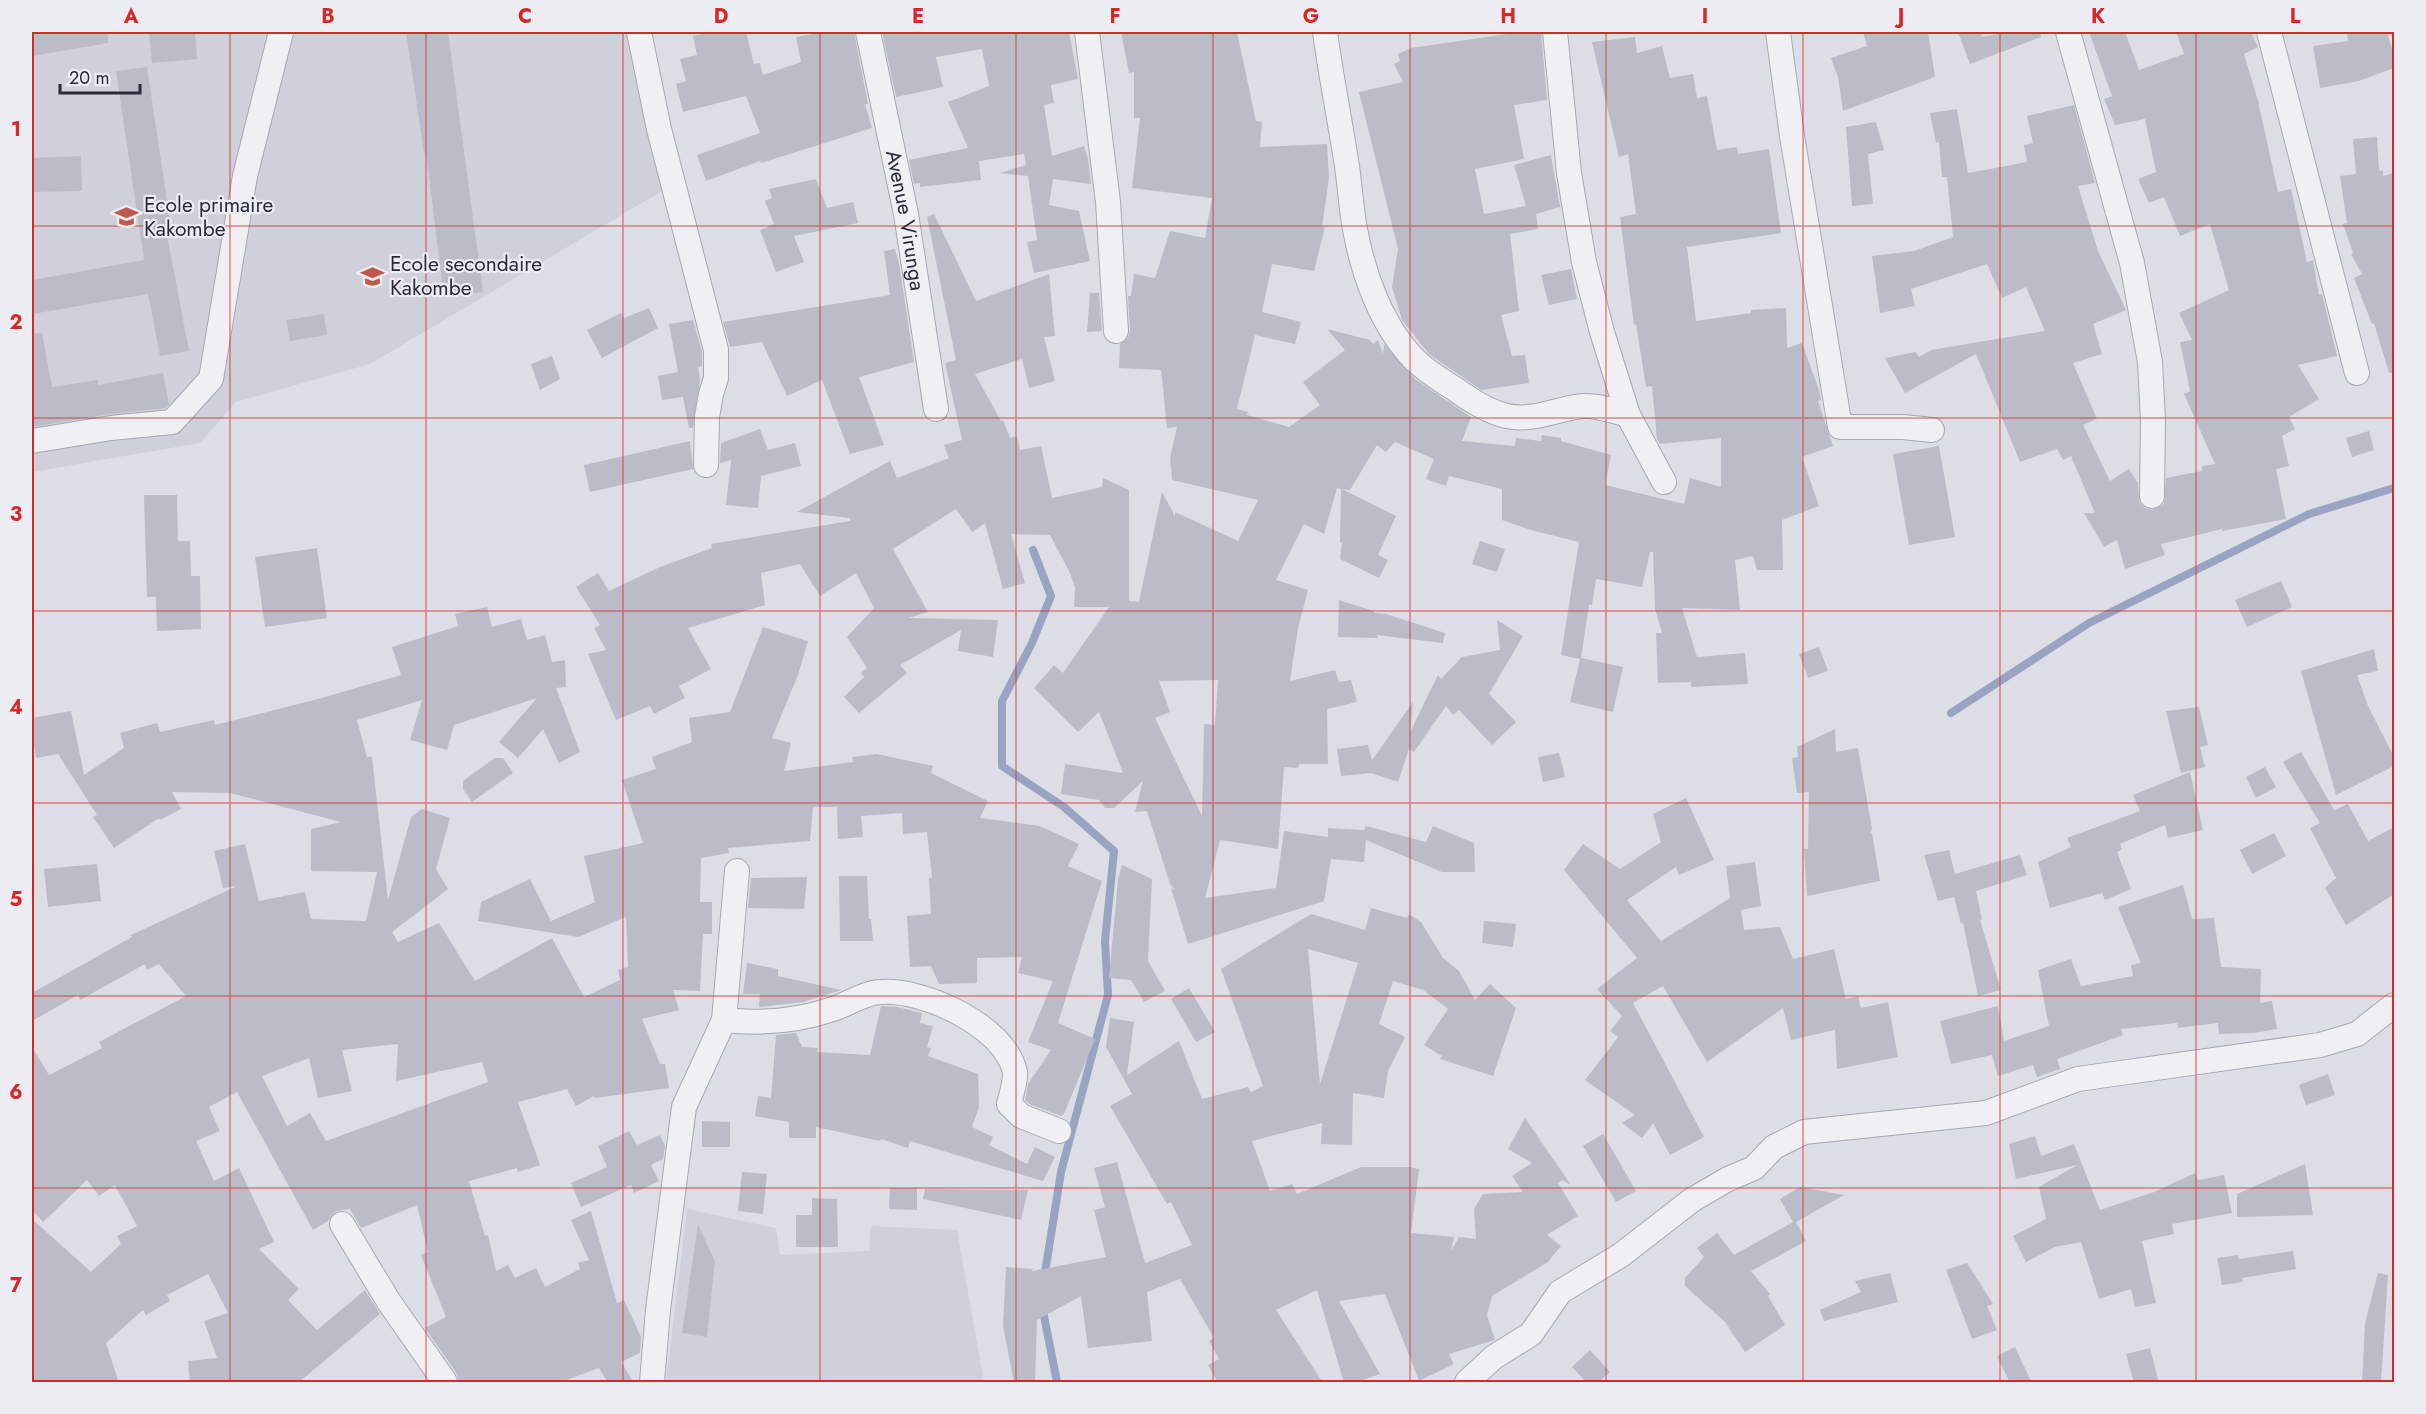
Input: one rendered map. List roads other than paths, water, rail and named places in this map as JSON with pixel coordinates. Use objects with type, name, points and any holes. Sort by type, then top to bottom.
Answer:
[{"type":"street","points":[[32,441],[111,428],[172,422],[211,379],[245,176],[281,32]]},
{"type":"street","points":[[639,32],[659,129],[716,350],[716,378],[708,411],[706,465]]},
{"type":"street","name":"Avenue Virunga","points":[[868,32],[906,214],[936,409]]},
{"type":"street","points":[[1087,32],[1108,202],[1116,331]]},
{"type":"street","points":[[1324,32],[1347,167],[1355,231],[1377,302],[1403,345],[1428,372],[1481,405],[1506,416],[1532,417],[1584,406],[1600,407],[1628,415]]},
{"type":"street","points":[[1555,32],[1569,173],[1584,262],[1602,332],[1628,415],[1664,482]]},
{"type":"street","points":[[1778,32],[1792,136],[1840,427],[1903,427],[1932,430]]},
{"type":"street","points":[[2068,32],[2134,274],[2150,362],[2153,421],[2152,496]]},
{"type":"street","points":[[2269,32],[2357,374]]},
{"type":"street","points":[[652,1383],[658,1310],[684,1107],[724,1020],[737,871]]},
{"type":"street","points":[[724,1020],[780,1021],[831,1010],[880,991],[934,1001],[988,1031],[1005,1052],[1015,1073],[1009,1104],[1021,1116],[1059,1131]]},
{"type":"street","points":[[1467,1383],[1494,1357],[1531,1334],[1560,1292],[1621,1254],[1692,1200],[1728,1179],[1754,1168],[1774,1147],[1804,1132],[1986,1113],[2078,1078],[2320,1045],[2357,1034],[2394,1005]]},
{"type":"street","points":[[342,1224],[389,1302],[445,1383]]},
{"type":"waterway","points":[[1951,713],[2089,623],[2309,514],[2394,488]]},
{"type":"waterway","points":[[1033,550],[1051,596],[1032,643],[1002,701],[1002,766],[1064,807],[1114,851],[1105,941],[1108,995],[1061,1172],[1044,1279]]},
{"type":"waterway","points":[[1042,1306],[1057,1382]]},
{"type":"place","name":"Ecole primaire Kakombe","points":[[126,217]]},
{"type":"place","name":"Ecole secondaire Kakombe","points":[[372,276]]}]
